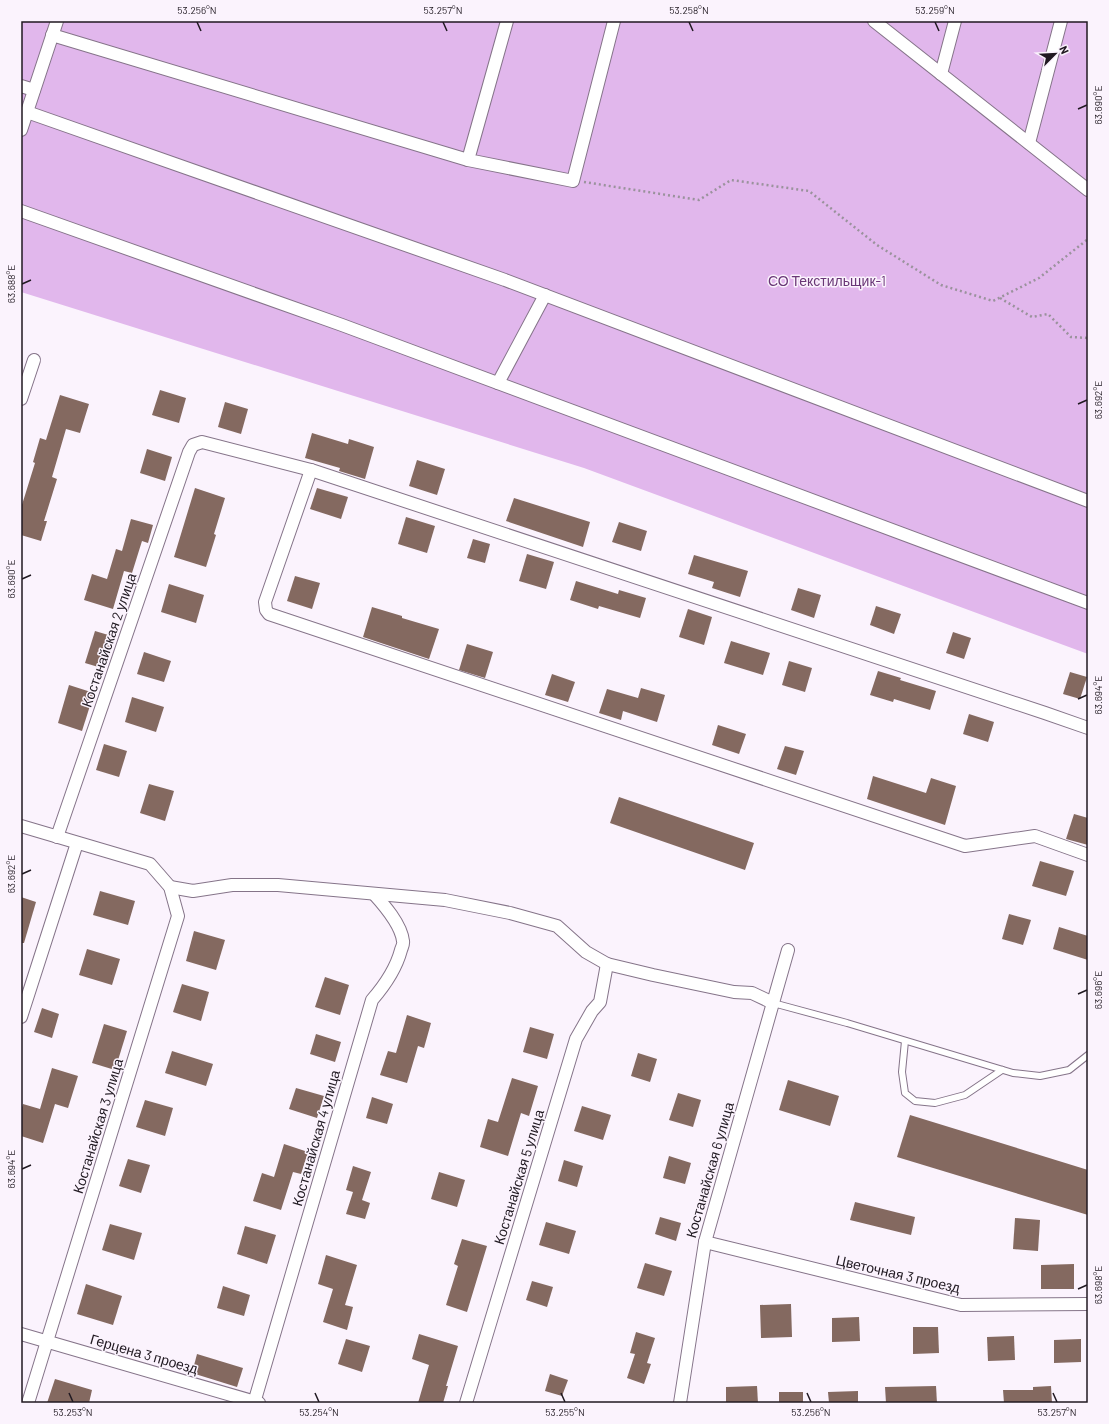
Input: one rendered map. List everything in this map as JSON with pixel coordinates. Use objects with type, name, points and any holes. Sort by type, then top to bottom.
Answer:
[{"type":"street","points":[[21,130],[57,21]]},
{"type":"street","points":[[468,160],[507,21]]},
{"type":"street","points":[[52,35],[468,160],[573,181],[614,21]]},
{"type":"street","points":[[874,21],[1088,190]]},
{"type":"street","points":[[941,74],[956,21]]},
{"type":"street","points":[[1028,143],[1061,21]]},
{"type":"street","points":[[21,86],[34,90]]},
{"type":"street","points":[[27,112],[545,295],[1088,501]]},
{"type":"street","points":[[21,211],[342,325],[1088,603]]},
{"type":"street","points":[[498,383],[545,295]]},
{"type":"street","points":[[21,399],[34,360]]},
{"type":"street","name":"Костанайская 2 улица","points":[[57,837],[189,452],[193,445],[202,442],[311,470]]},
{"type":"street","points":[[1088,728],[311,470],[265,602],[266,610],[269,614],[965,846],[1035,836],[1088,855]]},
{"type":"street","points":[[21,826],[77,842],[21,1017]]},
{"type":"street","name":"Костанайская 3 улица","points":[[28,1403],[178,916],[170,887],[150,864],[77,842]]},
{"type":"street","points":[[170,887],[193,891],[232,885],[278,885],[445,900],[510,913],[557,926],[586,952],[607,964],[734,992],[752,993],[773,1003]]},
{"type":"street","name":"Костанайская 4 улица","points":[[255,1403],[372,1000],[384,986],[398,963],[403,941],[396,923],[386,907],[374,894]]},
{"type":"street","name":"Костанайская 6 улица","points":[[680,1403],[705,1242],[788,950]]},
{"type":"street","name":"Костанайская 5 улица","points":[[466,1403],[576,1040],[592,1012],[600,1002],[607,964]]},
{"type":"street","name":"Цветочная 3 проезд","points":[[705,1242],[961,1305],[1088,1304]]},
{"type":"street","name":"Герцена 3 проезд","points":[[21,1334],[255,1403]]},
{"type":"lane","points":[[773,1003],[1013,1073],[1040,1076],[1069,1070],[1088,1055]]},
{"type":"lane","points":[[905,1041],[902,1072],[906,1093],[915,1101],[935,1103],[965,1095],[1002,1070]]},
{"type":"path","points":[[573,181],[699,200],[731,180],[808,191],[877,245],[941,285],[993,301],[1039,278],[1088,239]]},
{"type":"path","points":[[1000,298],[1032,317],[1048,314],[1071,337],[1088,338]]},
{"type":"green space","name":"СО Текстильщик-1","points":[[21,21],[1088,21],[1088,654],[584,468],[21,292]]},
{"type":"building","points":[[160,390],[186,398],[179,423],[152,415]]},
{"type":"building","points":[[60,395],[89,404],[80,433],[66,429],[52,477],[57,479],[44,521],[47,521],[41,541],[21,535],[21,508],[35,463],[33,462],[40,438],[46,440]]},
{"type":"building","points":[[225,402],[248,409],[241,434],[218,427]]},
{"type":"building","points":[[312,433],[348,444],[349,439],[374,447],[365,479],[339,471],[340,468],[305,458]]},
{"type":"building","points":[[147,449],[172,457],[165,481],[140,473]]},
{"type":"building","points":[[417,460],[445,469],[437,495],[409,486]]},
{"type":"building","points":[[195,488],[225,498],[206,567],[174,557]]},
{"type":"building","points":[[317,488],[348,497],[341,519],[310,509]]},
{"type":"building","points":[[514,498],[590,522],[583,547],[506,521]]},
{"type":"building","points":[[406,517],[435,526],[427,553],[398,544]]},
{"type":"building","points":[[131,519],[153,525],[148,543],[142,541],[132,573],[124,571],[113,609],[84,600],[92,574],[107,579],[116,549],[122,551]]},
{"type":"building","points":[[619,522],[647,531],[641,551],[612,542]]},
{"type":"building","points":[[473,539],[490,544],[485,563],[467,558]]},
{"type":"building","points":[[527,554],[554,562],[546,589],[519,581]]},
{"type":"building","points":[[694,555],[748,571],[740,597],[712,588],[714,582],[688,574]]},
{"type":"building","points":[[295,576],[320,583],[312,609],[287,601]]},
{"type":"building","points":[[576,581],[618,594],[619,590],[646,598],[640,618],[599,606],[598,609],[570,600]]},
{"type":"building","points":[[169,584],[204,595],[196,623],[161,612]]},
{"type":"building","points":[[798,588],[821,595],[814,618],[791,610]]},
{"type":"building","points":[[876,606],[901,614],[894,634],[870,625]]},
{"type":"building","points":[[372,607],[439,629],[429,659],[363,637]]},
{"type":"building","points":[[688,609],[712,617],[704,645],[679,637]]},
{"type":"building","points":[[95,631],[115,637],[105,669],[85,663]]},
{"type":"building","points":[[953,632],[971,638],[964,659],[946,653]]},
{"type":"building","points":[[731,641],[770,653],[763,675],[724,663]]},
{"type":"building","points":[[467,644],[493,652],[485,678],[459,670]]},
{"type":"building","points":[[144,652],[171,661],[164,682],[137,674]]},
{"type":"building","points":[[789,661],[812,668],[805,692],[782,685]]},
{"type":"building","points":[[878,671],[901,678],[900,680],[936,691],[930,710],[894,699],[893,702],[870,695]]},
{"type":"building","points":[[1070,672],[1087,677],[1080,699],[1063,694]]},
{"type":"building","points":[[552,674],[575,682],[568,702],[545,695]]},
{"type":"building","points":[[69,685],[94,693],[82,731],[58,723]]},
{"type":"building","points":[[641,688],[665,695],[657,722],[623,711],[621,720],[599,713],[607,689],[638,698]]},
{"type":"building","points":[[132,697],[164,707],[156,732],[125,722]]},
{"type":"building","points":[[969,714],[994,722],[988,742],[963,734]]},
{"type":"building","points":[[718,725],[746,734],[739,754],[712,745]]},
{"type":"building","points":[[104,744],[127,751],[119,777],[96,770]]},
{"type":"building","points":[[785,746],[804,751],[796,775],[777,769]]},
{"type":"building","points":[[873,776],[926,793],[931,778],[956,786],[945,825],[867,799]]},
{"type":"building","points":[[149,784],[174,791],[165,821],[140,813]]},
{"type":"building","points":[[619,797],[754,843],[745,870],[610,823]]},
{"type":"building","points":[[1074,814],[1088,818],[1088,845],[1066,839]]},
{"type":"building","points":[[1040,861],[1074,871],[1066,896],[1032,886]]},
{"type":"building","points":[[100,891],[135,901],[128,925],[93,915]]},
{"type":"building","points":[[21,897],[36,902],[24,943],[21,943]]},
{"type":"building","points":[[1009,914],[1031,920],[1023,945],[1002,939]]},
{"type":"building","points":[[1059,927],[1088,936],[1088,960],[1053,949]]},
{"type":"building","points":[[194,931],[225,940],[216,970],[186,961]]},
{"type":"building","points":[[87,949],[120,959],[112,985],[79,975]]},
{"type":"building","points":[[325,977],[349,985],[340,1015],[315,1007]]},
{"type":"building","points":[[182,984],[209,992],[201,1021],[173,1012]]},
{"type":"building","points":[[42,1008],[59,1014],[52,1038],[34,1032]]},
{"type":"building","points":[[407,1015],[431,1023],[424,1048],[418,1046],[407,1083],[380,1075],[388,1051],[396,1053]]},
{"type":"building","points":[[104,1024],[127,1031],[115,1070],[92,1063]]},
{"type":"building","points":[[530,1027],[554,1034],[547,1059],[523,1052]]},
{"type":"building","points":[[316,1034],[341,1042],[335,1062],[310,1054]]},
{"type":"building","points":[[172,1051],[213,1064],[206,1086],[165,1073]]},
{"type":"building","points":[[638,1053],[657,1059],[650,1082],[631,1076]]},
{"type":"building","points":[[52,1068],[78,1076],[68,1108],[55,1104],[43,1143],[21,1136],[21,1111],[23,1104],[40,1109]]},
{"type":"building","points":[[512,1078],[538,1086],[529,1116],[521,1113],[508,1156],[480,1147],[488,1119],[498,1122]]},
{"type":"building","points":[[788,1080],[839,1096],[830,1126],[779,1110]]},
{"type":"building","points":[[296,1088],[324,1096],[317,1118],[289,1109]]},
{"type":"building","points":[[678,1093],[701,1100],[693,1127],[669,1120]]},
{"type":"building","points":[[372,1097],[393,1104],[387,1124],[366,1118]]},
{"type":"building","points":[[145,1100],[173,1108],[165,1136],[136,1127]]},
{"type":"building","points":[[582,1106],[611,1115],[603,1140],[574,1131]]},
{"type":"building","points":[[910,1115],[1088,1170],[1088,1215],[897,1157]]},
{"type":"building","points":[[284,1144],[308,1152],[301,1174],[293,1172],[281,1210],[253,1201],[262,1173],[274,1177]]},
{"type":"building","points":[[669,1156],[691,1163],[685,1184],[663,1178]]},
{"type":"building","points":[[128,1159],[150,1165],[141,1193],[119,1186]]},
{"type":"building","points":[[564,1160],[583,1166],[577,1187],[558,1181]]},
{"type":"building","points":[[353,1166],[371,1172],[362,1200],[370,1203],[365,1219],[346,1214],[353,1192],[346,1190]]},
{"type":"building","points":[[439,1172],[465,1180],[457,1207],[431,1199]]},
{"type":"building","points":[[855,1202],[915,1217],[911,1235],[850,1220]]},
{"type":"building","points":[[660,1217],[681,1223],[676,1241],[655,1234]]},
{"type":"building","points":[[1015,1218],[1040,1220],[1038,1251],[1013,1249]]},
{"type":"building","points":[[546,1222],[576,1231],[569,1254],[539,1245]]},
{"type":"building","points":[[110,1224],[142,1233],[134,1260],[102,1250]]},
{"type":"building","points":[[245,1226],[276,1235],[267,1264],[237,1254]]},
{"type":"building","points":[[462,1239],[487,1246],[467,1312],[446,1305],[458,1266],[454,1264]]},
{"type":"building","points":[[326,1255],[357,1265],[345,1305],[353,1307],[347,1330],[323,1322],[333,1289],[318,1284]]},
{"type":"building","points":[[645,1263],[672,1271],[664,1296],[637,1288]]},
{"type":"building","points":[[1074,1264],[1074,1289],[1041,1289],[1041,1265]]},
{"type":"building","points":[[532,1281],[553,1287],[547,1307],[526,1300]]},
{"type":"building","points":[[86,1284],[122,1296],[113,1325],[77,1314]]},
{"type":"building","points":[[223,1286],[250,1295],[244,1316],[217,1308]]},
{"type":"building","points":[[791,1304],[792,1337],[761,1338],[760,1305]]},
{"type":"building","points":[[859,1317],[860,1341],[832,1342],[832,1318]]},
{"type":"building","points":[[913,1327],[938,1327],[939,1353],[913,1354]]},
{"type":"building","points":[[636,1332],[655,1338],[647,1363],[651,1364],[644,1384],[627,1378],[635,1354],[630,1353]]},
{"type":"building","points":[[419,1334],[458,1346],[446,1386],[448,1386],[443,1403],[418,1403],[429,1365],[412,1359]]},
{"type":"building","points":[[1014,1336],[1015,1360],[988,1361],[987,1337]]},
{"type":"building","points":[[346,1339],[370,1346],[362,1372],[338,1364]]},
{"type":"building","points":[[1081,1339],[1081,1362],[1054,1363],[1054,1340]]},
{"type":"building","points":[[197,1354],[243,1368],[237,1387],[192,1373]]},
{"type":"building","points":[[550,1374],[568,1380],[562,1396],[545,1391]]},
{"type":"building","points":[[55,1379],[92,1390],[89,1403],[47,1403]]},
{"type":"building","points":[[757,1386],[758,1403],[726,1403],[726,1387]]},
{"type":"building","points":[[936,1386],[937,1403],[886,1403],[885,1387]]},
{"type":"building","points":[[1051,1386],[1052,1403],[1004,1403],[1003,1390],[1033,1390],[1033,1387]]},
{"type":"building","points":[[858,1391],[858,1403],[829,1403],[828,1392]]},
{"type":"building","points":[[779,1392],[803,1392],[803,1403],[779,1403]]}]
